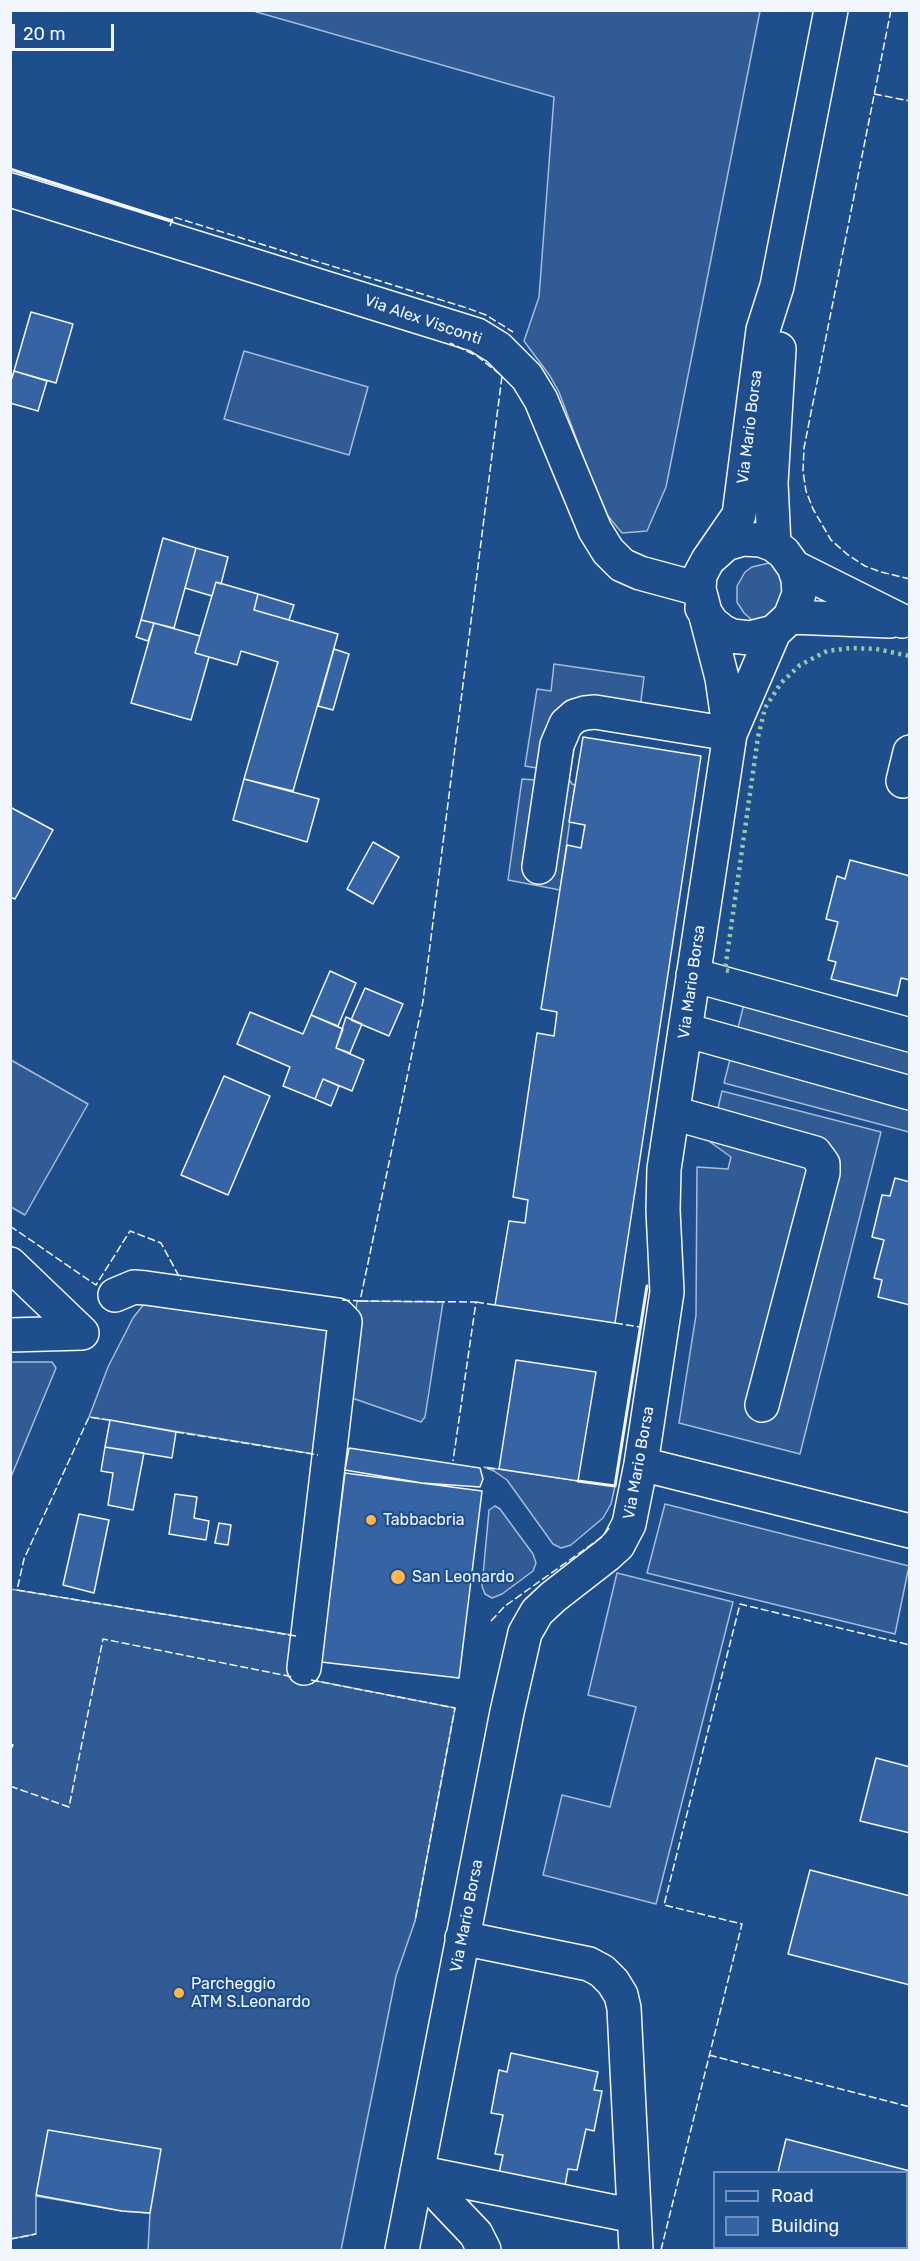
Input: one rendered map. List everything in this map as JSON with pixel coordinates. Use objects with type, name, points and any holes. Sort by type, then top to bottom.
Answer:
[{"type":"street","name":"Via Mario Borsa","points":[[730,734],[722,678],[703,586],[739,515],[758,362],[764,330],[777,286],[831,10]]},
{"type":"street","name":"Via Alex Visconti","points":[[10,190],[477,335],[498,348],[527,377],[541,400],[595,530],[608,551],[622,565],[640,573],[703,586]]},
{"type":"street","name":"Via Mario Borsa","points":[[402,2250],[507,1712],[525,1633],[530,1622],[545,1604],[618,1545],[629,1524],[641,1464],[666,1300],[667,1275],[662,1191],[730,734],[782,624],[799,594],[798,579],[784,556],[771,483],[779,370],[777,286]]},
{"type":"street","points":[[743,539],[761,540],[784,556],[906,622],[782,624],[750,638],[732,636],[712,623],[703,586],[726,544],[743,539]]},
{"type":"street","points":[[539,867],[558,745],[566,724],[576,716],[585,712],[595,712],[730,734]]},
{"type":"street","points":[[693,975],[909,1035]]},
{"type":"street","points":[[685,1030],[909,1093]]},
{"type":"street","points":[[673,1113],[815,1153],[823,1164],[823,1173],[762,1405]]},
{"type":"street","points":[[10,1264],[82,1334],[10,1335]]},
{"type":"street","points":[[115,1295],[134,1287],[146,1288],[343,1317],[345,1322],[304,1668]]},
{"type":"street","points":[[641,1464],[909,1531]]},
{"type":"street","points":[[462,1938],[589,1964],[603,1971],[621,1995],[624,2008],[636,2250]]},
{"type":"street","points":[[417,2172],[634,2216]]},
{"type":"street","points":[[417,2172],[476,2235],[484,2250]]},
{"type":"shaded area","points":[[253,11],[760,11],[666,487],[647,531],[622,533],[603,510],[559,392],[524,341],[539,297],[554,97]]},
{"type":"shaded area","points":[[244,351],[368,387],[349,455],[224,419]]},
{"type":"shaded area","points":[[769,563],[786,572],[786,613],[753,621],[737,602],[737,586],[745,572],[752,567]]},
{"type":"shaded area","points":[[554,664],[644,677],[637,732],[591,727],[576,737],[569,779],[575,785],[560,890],[508,880],[522,779],[535,780],[537,768],[525,766],[537,689],[551,691]]},
{"type":"shaded area","points":[[744,1004],[909,1049],[909,1132],[724,1083]]},
{"type":"shaded area","points":[[11,1060],[88,1104],[25,1215],[11,1207]]},
{"type":"shaded area","points":[[722,1091],[881,1132],[800,1454],[679,1423],[696,1315],[697,1167],[728,1169],[731,1157],[710,1142]]},
{"type":"shaded area","points":[[357,1301],[443,1302],[425,1417],[421,1422],[352,1398],[347,1388]]},
{"type":"shaded area","points":[[144,1304],[331,1323],[320,1455],[89,1417],[108,1367],[133,1318]]},
{"type":"shaded area","points":[[11,1362],[52,1362],[56,1368],[11,1477]]},
{"type":"shaded area","points":[[484,1467],[615,1486],[611,1504],[603,1518],[571,1545],[561,1548],[553,1544],[507,1480]]},
{"type":"shaded area","points":[[665,1504],[909,1566],[895,1634],[647,1573]]},
{"type":"shaded area","points":[[495,1506],[500,1509],[533,1554],[536,1563],[533,1571],[502,1594],[492,1598],[485,1594],[482,1586],[489,1510]]},
{"type":"shaded area","points":[[617,1573],[733,1602],[656,1904],[543,1875],[562,1795],[610,1807],[636,1707],[588,1695]]},
{"type":"shaded area","name":"Parcheggio ATM S.Leonardo","points":[[10,1589],[298,1636],[291,1676],[455,1708],[415,1921],[396,1976],[341,2250],[148,2250],[150,2213],[122,2211],[36,2196],[36,2234],[11,2239]]},
{"type":"building","points":[[31,312],[73,324],[56,383],[14,371]]},
{"type":"building","points":[[14,371],[47,381],[38,411],[10,403],[10,384]]},
{"type":"building","points":[[163,538],[196,548],[174,628],[141,620]]},
{"type":"building","points":[[196,548],[228,557],[221,584],[216,582],[212,596],[185,588]]},
{"type":"building","points":[[216,582],[258,594],[254,610],[338,634],[293,791],[244,779],[278,662],[241,651],[237,665],[195,653]]},
{"type":"building","points":[[258,594],[294,605],[289,620],[254,610]]},
{"type":"building","points":[[141,620],[154,623],[148,641],[136,637]]},
{"type":"building","points":[[154,623],[200,636],[195,653],[209,657],[191,720],[131,703]]},
{"type":"building","points":[[334,649],[349,654],[333,710],[318,706]]},
{"type":"building","points":[[583,737],[701,756],[615,1323],[495,1305],[509,1221],[525,1223],[528,1200],[513,1197],[537,1033],[554,1036],[557,1012],[541,1009],[567,845],[581,848],[585,825],[569,822]]},
{"type":"building","points":[[244,779],[319,799],[307,842],[233,820]]},
{"type":"building","points":[[10,807],[53,830],[15,899],[10,897]]},
{"type":"building","points":[[373,842],[399,857],[373,904],[347,889]]},
{"type":"building","points":[[850,860],[910,876],[910,980],[901,978],[897,996],[831,979],[836,962],[828,960],[838,922],[826,919],[837,876],[845,879]]},
{"type":"building","points":[[330,971],[356,983],[338,1026],[311,1015]]},
{"type":"building","points":[[365,988],[403,1004],[389,1036],[351,1020]]},
{"type":"building","points":[[250,1012],[303,1034],[311,1015],[343,1029],[336,1048],[364,1060],[352,1091],[323,1079],[315,1099],[283,1086],[290,1067],[237,1044]]},
{"type":"building","points":[[346,1017],[362,1024],[350,1053],[336,1048]]},
{"type":"building","points":[[224,1076],[270,1096],[228,1195],[181,1175]]},
{"type":"building","points":[[323,1079],[339,1086],[331,1106],[315,1099]]},
{"type":"building","points":[[895,1178],[910,1182],[910,1305],[878,1297],[882,1280],[874,1278],[884,1240],[872,1237],[882,1195],[890,1196]]},
{"type":"building","points":[[516,1360],[596,1372],[578,1481],[499,1469]]},
{"type":"building","points":[[110,1420],[176,1432],[172,1458],[105,1447]]},
{"type":"building","points":[[105,1447],[144,1453],[133,1510],[108,1505],[113,1473],[101,1471]]},
{"type":"building","points":[[349,1448],[480,1468],[483,1479],[480,1487],[422,1483],[345,1470]]},
{"type":"building","points":[[345,1473],[482,1491],[459,1678],[321,1662]]},
{"type":"building","points":[[175,1494],[197,1497],[194,1518],[209,1521],[206,1540],[169,1534]]},
{"type":"building","points":[[79,1514],[109,1520],[94,1593],[63,1585]]},
{"type":"building","points":[[219,1523],[231,1525],[228,1545],[215,1543]]},
{"type":"building","points":[[876,1758],[910,1767],[910,1833],[860,1821]]},
{"type":"building","points":[[810,1870],[910,1896],[910,1985],[788,1954]]},
{"type":"building","points":[[511,2053],[598,2072],[594,2090],[602,2091],[594,2131],[586,2129],[577,2170],[568,2169],[565,2186],[499,2173],[503,2155],[495,2154],[503,2115],[491,2113],[499,2070],[507,2072]]},
{"type":"building","points":[[48,2130],[161,2149],[150,2213],[122,2211],[36,2195]]},
{"type":"building","points":[[786,2139],[910,2171],[910,2250],[758,2250],[908,2249],[908,2171],[778,2171]]},
{"type":"hedge","points":[[729,971],[725,970],[758,737],[765,708],[781,683],[800,665],[827,651],[851,648],[876,649],[910,656]]},
{"type":"fence","points":[[891,10],[804,448],[803,471],[806,491],[813,509],[831,540],[865,566],[910,579]]},
{"type":"fence","points":[[874,94],[910,101]]},
{"type":"fence","points":[[170,226],[173,217],[177,218],[467,308],[486,315],[513,332]]},
{"type":"fence","points":[[342,1300],[360,1301],[423,1001],[502,376],[477,356],[450,343]]},
{"type":"fence","points":[[10,1226],[96,1285],[130,1231],[161,1243],[181,1280]]},
{"type":"fence","points":[[360,1301],[476,1302],[453,1461]]},
{"type":"fence","points":[[476,1302],[495,1305]]},
{"type":"fence","points":[[615,1323],[640,1327]]},
{"type":"fence","points":[[110,1420],[89,1417],[24,1559],[17,1590],[296,1636]]},
{"type":"fence","points":[[176,1432],[318,1455]]},
{"type":"fence","points":[[487,1468],[499,1469]]},
{"type":"fence","points":[[491,1621],[505,1606],[602,1537],[610,1527]]},
{"type":"fence","points":[[661,2250],[742,1924],[664,1905],[740,1604],[910,1645]]},
{"type":"fence","points":[[10,1786],[69,1807],[103,1639],[293,1677]]},
{"type":"fence","points":[[311,1680],[455,1708],[415,1921]]},
{"type":"fence","points":[[10,1744],[13,1745],[10,1751]]},
{"type":"fence","points":[[709,2055],[910,2107]]},
{"type":"fence","points":[[10,2239],[36,2234]]},
{"type":"wall","points":[[10,169],[172,221]]},
{"type":"wall","points":[[578,1481],[615,1486],[647,1286]]},
{"type":"place","name":"Tabbacbria","points":[[371,1520]]},
{"type":"place","name":"San Leonardo","points":[[398,1577]]},
{"type":"place","name":"Parcheggio ATM S.Leonardo","points":[[179,1993]]}]
